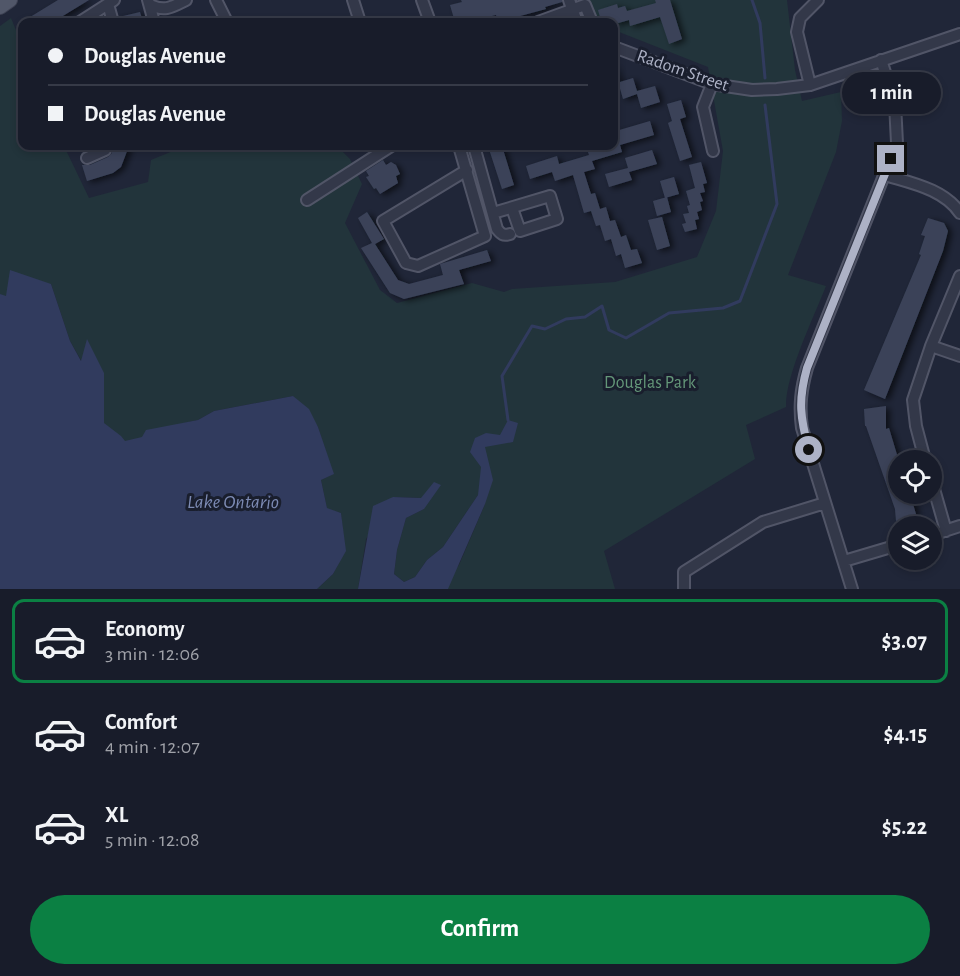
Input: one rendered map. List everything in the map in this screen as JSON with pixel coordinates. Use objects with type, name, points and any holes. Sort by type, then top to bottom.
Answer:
[{"type":"main road","points":[[0,7],[10,0]]},
{"type":"street","points":[[149,2],[160,9],[172,7],[186,0]]},
{"type":"street","points":[[216,0],[225,18]]},
{"type":"street","points":[[353,0],[359,18]]},
{"type":"street","points":[[422,0],[429,18]]},
{"type":"street","points":[[810,85],[797,32],[800,18],[818,0]]},
{"type":"street","points":[[86,18],[111,2],[113,18]]},
{"type":"street","points":[[149,2],[153,18]]},
{"type":"street","points":[[546,18],[570,5],[585,5],[590,18]]},
{"type":"street","name":"Radom Street","points":[[618,48],[712,84],[752,90],[810,85],[960,34]]},
{"type":"street","points":[[852,589],[802,428],[799,409],[807,368],[897,143],[895,103],[881,60]]},
{"type":"street","points":[[712,84],[703,107],[713,151]]},
{"type":"street","points":[[87,158],[105,150]]},
{"type":"street","points":[[307,200],[385,150]]},
{"type":"street","points":[[460,150],[467,170],[485,236],[418,266],[406,263],[383,221],[467,170]]},
{"type":"street","points":[[475,150],[500,234],[505,236],[510,234]]},
{"type":"street","points":[[885,175],[938,192],[960,213]]},
{"type":"street","points":[[493,213],[512,208]]},
{"type":"street","points":[[923,450],[916,426],[913,400],[931,346],[960,276]]},
{"type":"street","points":[[931,346],[960,356]]},
{"type":"street","points":[[684,589],[684,572],[763,522],[825,503]]},
{"type":"street","points":[[938,504],[946,531]]},
{"type":"street","points":[[942,532],[960,526]]},
{"type":"street","points":[[844,561],[888,548]]},
{"type":"green space","name":"Douglas Park","points":[[580,0],[787,0],[795,70],[802,101],[841,92],[842,121],[836,152],[788,275],[826,286],[795,363],[786,407],[746,425],[755,459],[604,551],[615,589],[439,589],[459,565],[485,504],[478,495],[443,547],[427,560],[415,577],[404,582],[394,574],[397,550],[406,518],[424,509],[421,498],[393,497],[366,539],[358,589],[317,589],[333,574],[345,551],[341,513],[327,509],[321,480],[333,474],[318,427],[293,396],[214,411],[198,420],[180,424],[157,453],[0,447],[104,423],[82,362],[70,341],[51,284],[5,297],[0,294],[0,26],[11,18],[18,35],[18,150],[66,150],[89,198],[148,182],[151,160],[175,150],[341,150],[350,159],[362,184],[345,223],[380,290],[397,303],[472,283],[504,292],[512,289],[615,282],[697,257],[716,211],[723,151],[708,67],[618,32],[618,18],[586,18]]},
{"type":"water","name":"Lake Ontario","points":[[10,270],[51,284],[70,341],[81,361],[87,339],[104,373],[104,423],[125,441],[142,437],[146,430],[198,420],[214,411],[293,396],[309,409],[318,427],[334,474],[321,480],[327,508],[341,513],[346,551],[333,574],[317,589],[0,589],[0,294],[6,296]]},
{"type":"water","points":[[508,420],[518,423],[513,442],[485,447],[493,480],[448,589],[358,589],[373,506],[393,497],[421,498],[434,482],[441,485],[424,509],[406,518],[397,550],[394,574],[404,582],[415,577],[427,560],[443,547],[478,495],[481,467],[470,452],[475,438],[486,433],[500,435]]},
{"type":"building","points":[[58,0],[89,0],[60,18],[29,18]]},
{"type":"building","points":[[461,0],[562,0],[562,2],[545,7],[546,9],[513,18],[497,18],[496,15],[483,18],[454,18],[450,5],[462,2]]},
{"type":"building","points":[[655,0],[670,0],[682,39],[669,44],[660,17],[630,26],[629,20],[618,23],[618,18],[600,18],[598,10],[617,4],[618,8],[625,6],[627,11],[656,3]]},
{"type":"building","points":[[140,12],[142,18],[119,18]]},
{"type":"building","points":[[618,75],[620,82],[633,78],[637,91],[655,86],[660,102],[641,108],[637,94],[623,99]]},
{"type":"building","points":[[681,100],[686,117],[680,119],[692,157],[680,161],[668,123],[672,121],[667,104]]},
{"type":"building","points":[[650,121],[654,135],[620,145],[622,152],[592,161],[595,169],[584,172],[591,194],[595,193],[600,209],[606,207],[610,221],[615,220],[621,237],[626,235],[631,250],[637,249],[642,263],[625,268],[621,254],[616,256],[611,239],[605,241],[600,225],[596,226],[591,211],[584,213],[573,175],[555,181],[552,172],[530,179],[526,166],[557,156],[559,164],[589,155],[587,150],[618,150],[618,130]]},
{"type":"building","points":[[112,150],[127,150],[121,167],[113,173],[87,181],[82,165],[90,165],[112,153]]},
{"type":"building","points":[[489,150],[503,150],[514,185],[502,189]]},
{"type":"building","points":[[652,150],[657,164],[629,172],[632,180],[609,187],[605,174],[628,168],[625,158]]},
{"type":"building","points":[[383,160],[386,165],[391,162],[396,165],[400,174],[396,176],[398,183],[380,194],[366,177],[369,176],[366,171]]},
{"type":"building","points":[[701,162],[707,183],[703,184],[705,192],[700,193],[703,201],[700,202],[702,210],[697,212],[699,219],[695,220],[697,229],[685,232],[682,224],[686,223],[683,214],[689,213],[687,206],[690,205],[686,191],[695,188],[689,165]]},
{"type":"building","points":[[674,177],[679,194],[665,198],[660,181]]},
{"type":"building","points":[[667,197],[671,212],[657,216],[653,201]]},
{"type":"building","points":[[367,212],[384,239],[375,244],[398,280],[409,284],[443,275],[440,264],[487,250],[491,261],[459,270],[464,284],[404,299],[390,293],[361,248],[372,243],[358,218]]},
{"type":"building","points":[[662,217],[670,246],[657,250],[648,220]]},
{"type":"building","points":[[928,218],[944,223],[948,231],[943,251],[885,399],[864,390],[921,255],[919,254],[925,236],[921,235]]},
{"type":"building","points":[[886,406],[886,429],[889,428],[896,450],[888,450],[888,489],[865,426],[864,409]]},
{"type":"building","points":[[893,504],[913,504],[916,514],[896,516]]},
{"type":"waterway","points":[[752,0],[760,23],[765,78]]},
{"type":"waterway","points":[[508,420],[502,376],[532,326],[545,329],[566,319],[585,317],[602,306],[609,330],[626,338],[669,313],[723,308],[740,301],[777,204],[765,105]]},
{"type":"route","points":[[809,450],[799,409],[807,368],[891,159]]}]
